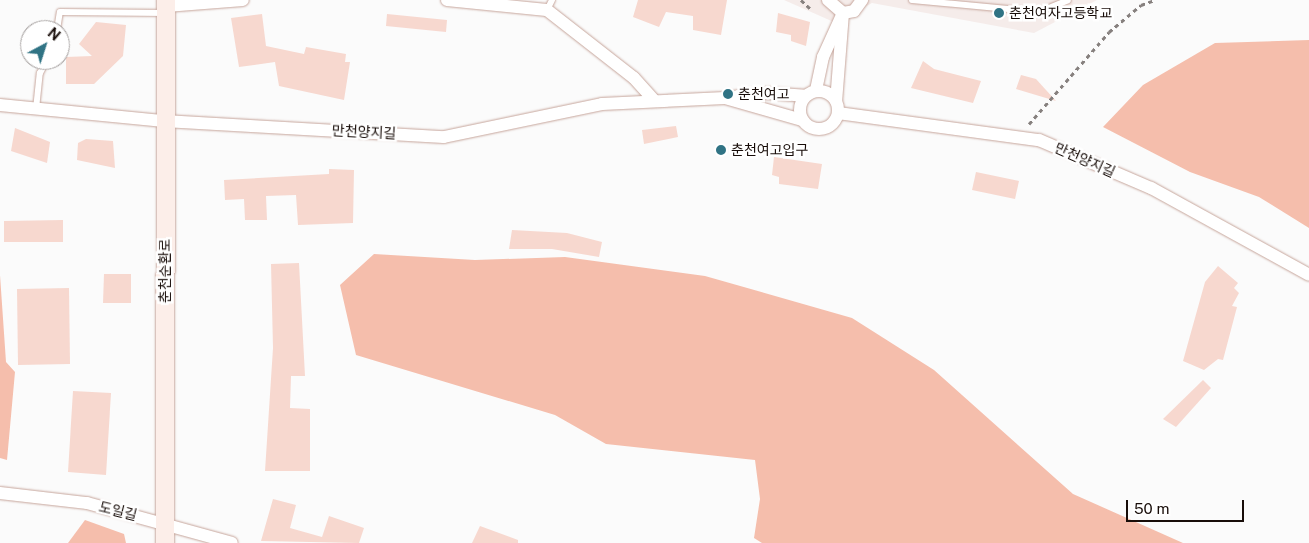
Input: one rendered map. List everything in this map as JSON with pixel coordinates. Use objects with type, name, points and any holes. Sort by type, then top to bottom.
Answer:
[{"type":"street","points":[[166,6],[243,0]]},
{"type":"street","points":[[447,0],[550,5],[634,78],[655,101]]},
{"type":"street","points":[[828,0],[843,13]]},
{"type":"street","points":[[843,13],[854,11],[862,0]]},
{"type":"street","name":"춘천순환로","points":[[165,543],[164,121],[166,6]]},
{"type":"street","points":[[802,120],[799,107],[811,93],[823,57],[843,13]]},
{"type":"street","points":[[725,98],[802,120],[820,129],[832,124],[837,107],[843,13]]},
{"type":"street","points":[[725,98],[766,93],[828,92],[837,107]]},
{"type":"street","name":"만천양지길","points":[[0,105],[164,121],[444,137],[602,104],[725,98]]},
{"type":"street","name":"만천양지길","points":[[837,107],[1039,140],[1151,188],[1309,275]]},
{"type":"street","name":"도일길","points":[[0,493],[87,503],[232,543]]},
{"type":"lane","points":[[912,0],[1039,12],[1068,0]]},
{"type":"lane","points":[[59,20],[60,12],[166,6]]},
{"type":"lane","points":[[36,109],[41,70]]},
{"type":"path","points":[[801,0],[813,11]]},
{"type":"path","points":[[1016,136],[1109,32],[1141,4],[1155,0]]},
{"type":"shaded area","name":"춘천여자고등학교","points":[[784,0],[1097,0],[1034,33],[872,3],[836,23]]},
{"type":"shaded area","points":[[1309,40],[1309,228],[1259,197],[1190,172],[1103,127],[1143,85],[1215,43]]},
{"type":"shaded area","points":[[374,254],[475,260],[565,257],[705,276],[852,318],[934,370],[1073,494],[1183,543],[762,543],[754,538],[760,499],[755,460],[606,444],[555,415],[356,355],[340,285]]},
{"type":"shaded area","points":[[0,275],[6,362],[15,372],[7,460],[0,458]]},
{"type":"shaded area","points":[[85,520],[124,534],[126,543],[68,543]]},
{"type":"building","points":[[638,0],[727,0],[721,35],[693,30],[693,16],[666,12],[659,27],[633,17]]},
{"type":"building","points":[[778,13],[810,22],[806,46],[791,41],[791,35],[776,32]]},
{"type":"building","points":[[262,14],[266,46],[304,54],[306,47],[346,54],[345,62],[350,62],[344,100],[279,86],[275,62],[239,67],[231,18]]},
{"type":"building","points":[[387,14],[447,20],[446,32],[386,26]]},
{"type":"building","points":[[96,22],[126,25],[123,56],[94,84],[66,84],[66,70],[70,70],[70,57],[92,56],[79,44]]},
{"type":"building","points":[[923,61],[934,69],[981,81],[973,103],[911,88]]},
{"type":"building","points":[[1021,75],[1036,79],[1056,101],[1016,89]]},
{"type":"building","points":[[676,126],[678,137],[644,144],[642,130]]},
{"type":"building","points":[[15,128],[50,142],[47,163],[11,151]]},
{"type":"building","points":[[86,139],[113,141],[115,168],[77,160],[78,143]]},
{"type":"building","points":[[774,157],[822,164],[818,189],[779,184],[779,177],[772,175]]},
{"type":"building","points":[[329,169],[354,170],[353,223],[298,225],[296,195],[266,196],[267,220],[245,220],[244,199],[225,200],[224,180],[329,174]]},
{"type":"building","points":[[976,172],[1019,181],[1015,199],[972,190]]},
{"type":"building","points":[[63,220],[63,242],[4,242],[4,221]]},
{"type":"building","points":[[512,230],[567,233],[602,242],[599,257],[552,249],[509,249]]},
{"type":"building","points":[[299,263],[305,376],[291,376],[290,408],[310,409],[310,471],[265,471],[273,348],[271,264]]},
{"type":"building","points":[[1218,266],[1238,283],[1234,288],[1239,293],[1232,306],[1237,307],[1223,360],[1218,359],[1204,370],[1183,361],[1205,282]]},
{"type":"building","points":[[104,274],[131,274],[131,303],[103,303]]},
{"type":"building","points":[[69,288],[70,364],[18,365],[17,289]]},
{"type":"building","points":[[1203,380],[1211,388],[1176,427],[1163,419]]},
{"type":"building","points":[[73,391],[111,393],[106,475],[68,472]]},
{"type":"building","points":[[273,499],[296,505],[290,528],[322,537],[329,516],[364,528],[359,543],[261,541]]},
{"type":"building","points":[[480,526],[518,540],[518,543],[472,543]]},
{"type":"place","name":"춘천여자고등학교","points":[[999,13]]},
{"type":"place","name":"춘천여고","points":[[728,94]]},
{"type":"place","name":"춘천여고입구","points":[[721,150]]}]
